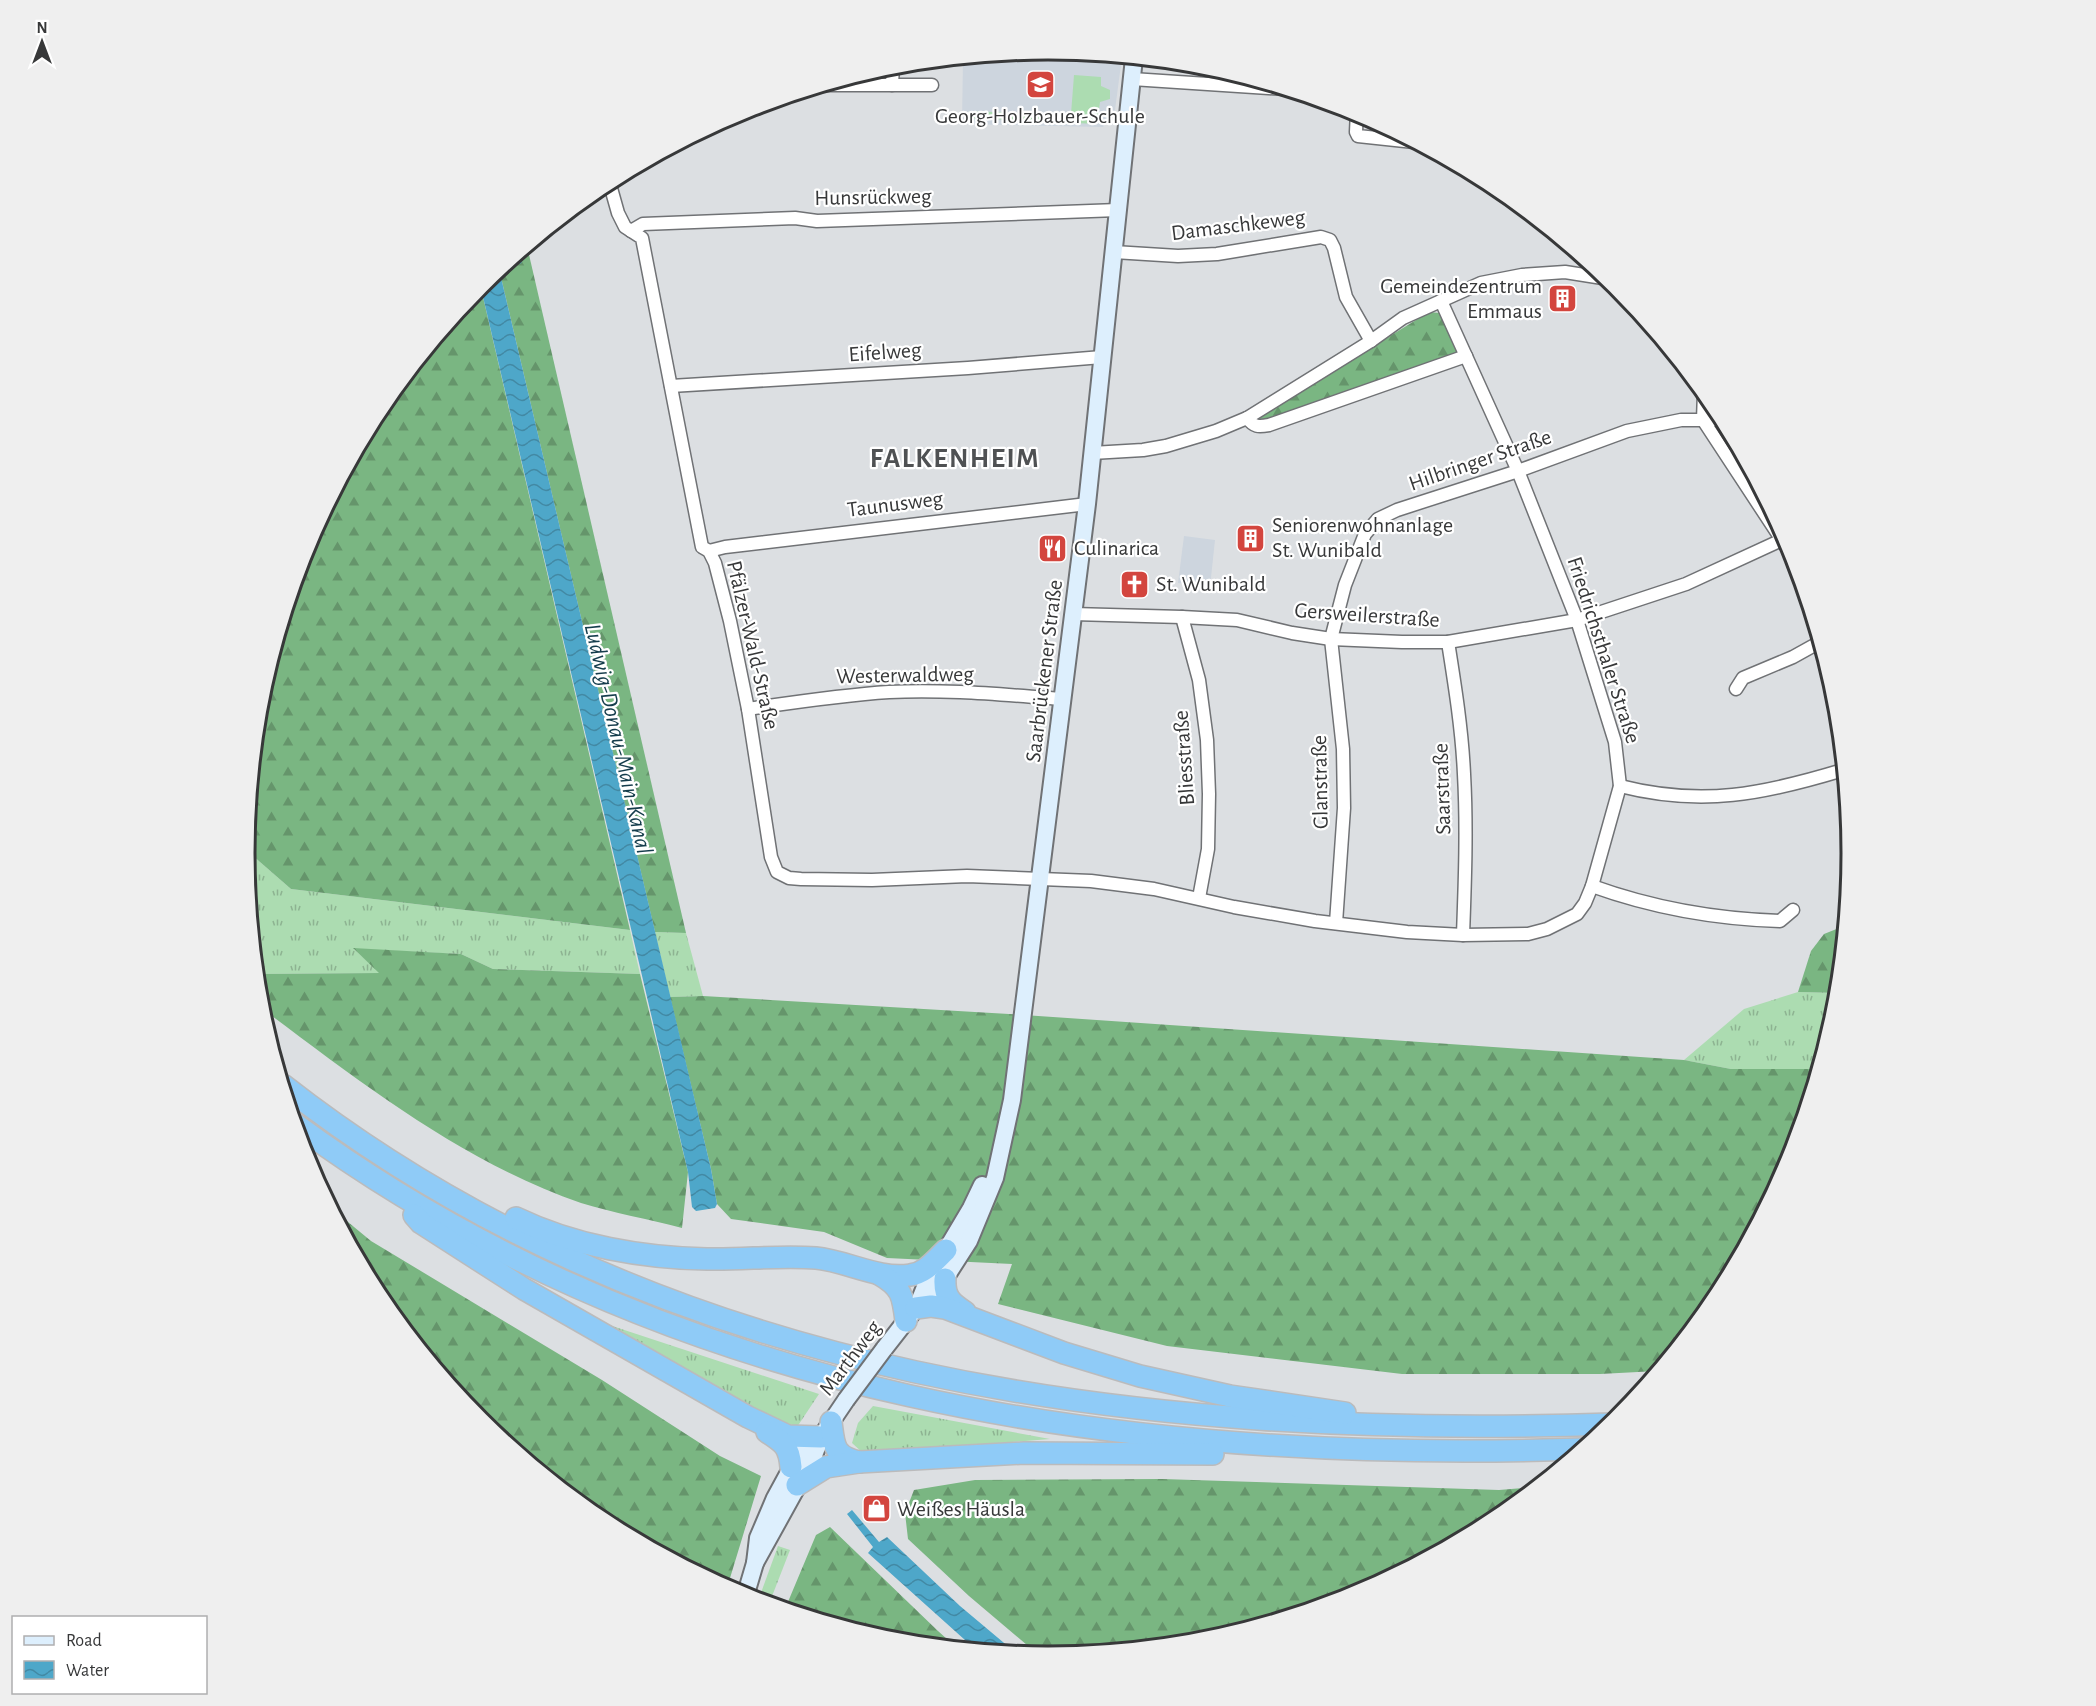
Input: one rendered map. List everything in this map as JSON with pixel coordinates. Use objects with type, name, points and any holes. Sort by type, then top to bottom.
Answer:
[{"type":"highway","points":[[292,1092],[355,1137],[438,1189],[560,1254],[643,1290],[734,1323],[864,1361],[1031,1395],[1138,1410],[1282,1421],[1407,1426],[1598,1424]]},
{"type":"highway","points":[[306,1131],[389,1188],[476,1239],[583,1291],[705,1339],[795,1367],[886,1391],[1020,1418],[1138,1434],[1294,1446],[1426,1450],[1571,1449]]},
{"type":"highway","points":[[389,1188],[421,1223],[480,1262],[570,1316],[748,1417],[788,1436],[826,1429],[837,1452],[848,1459],[859,1462]]},
{"type":"highway","points":[[438,1189],[477,1198],[538,1227],[612,1249],[657,1256],[708,1259],[817,1258],[900,1276],[926,1270],[946,1250]]},
{"type":"highway","points":[[873,1271],[899,1290],[911,1314],[938,1306],[1064,1353],[1174,1384],[1230,1396],[1328,1410],[1407,1426]]},
{"type":"highway","points":[[945,1279],[949,1300],[973,1318]]},
{"type":"highway","points":[[748,1417],[784,1444],[788,1450],[790,1483],[826,1467],[859,1462],[1024,1453],[1231,1454],[1294,1446]]},
{"type":"main road","name":"Saarbrückener Straße","points":[[911,1314],[935,1294],[964,1249],[983,1209],[995,1178],[1014,1086],[1087,504],[1133,65]]},
{"type":"main road","name":"Saarbrückener Straße","points":[[911,1314],[925,1287],[943,1261],[946,1250],[971,1208],[1002,1145]]},
{"type":"main road","name":"Marthweg","points":[[748,1587],[755,1563],[758,1538],[790,1483],[813,1458],[826,1429],[911,1314]]},
{"type":"street","points":[[892,75],[892,85]]},
{"type":"street","points":[[1132,79],[1252,87]]},
{"type":"street","points":[[851,85],[932,85]]},
{"type":"street","points":[[1356,122],[1358,136],[1394,140]]},
{"type":"street","name":"Pfälzer-Wald-Straße","points":[[612,191],[625,227],[642,238],[702,547],[709,551],[715,563],[730,621],[748,709],[771,857],[777,872],[789,878],[801,879],[863,880],[967,876],[1040,879]]},
{"type":"street","name":"Hunsrückweg","points":[[632,231],[643,224],[795,218],[817,221],[1118,210]]},
{"type":"street","name":"Damaschkeweg","points":[[1113,252],[1178,256],[1217,254],[1321,237],[1330,240],[1346,297],[1371,341]]},
{"type":"street","points":[[1092,453],[1143,450],[1166,446],[1216,431],[1247,418],[1371,341],[1403,318],[1481,283],[1522,275],[1565,272],[1592,276]]},
{"type":"street","name":"Friedrichsthaler Straße","points":[[1040,879],[1118,884],[1269,913],[1336,923],[1407,932],[1463,935],[1515,935],[1547,929],[1577,914],[1585,903],[1592,886],[1620,786],[1615,742],[1577,620],[1518,471],[1441,301]]},
{"type":"street","points":[[1247,418],[1252,425],[1259,427],[1269,425],[1466,356]]},
{"type":"street","name":"Eifelweg","points":[[671,386],[922,371],[1102,357]]},
{"type":"street","points":[[1703,407],[1703,420],[1759,503]]},
{"type":"street","name":"Hilbringer Straße","points":[[1331,639],[1345,585],[1365,534],[1378,519],[1397,510],[1518,471],[1628,431],[1681,420],[1712,420]]},
{"type":"street","name":"Taunusweg","points":[[709,551],[827,534],[1087,504]]},
{"type":"street","name":"Gersweilerstraße","points":[[1073,614],[1237,620],[1292,633],[1331,639],[1448,642],[1577,620],[1686,585],[1777,542]]},
{"type":"street","name":"Bliesstraße","points":[[1182,617],[1199,680],[1207,740],[1208,849],[1199,898]]},
{"type":"street","name":"Glanstraße","points":[[1331,639],[1343,761],[1344,808],[1342,863],[1336,923]]},
{"type":"street","name":"Saarstraße","points":[[1448,642],[1460,723],[1464,774],[1466,835],[1463,935]]},
{"type":"street","points":[[1736,689],[1743,678],[1813,646]]},
{"type":"street","name":"Westerwaldweg","points":[[748,709],[831,697],[891,692],[968,693],[1063,699]]},
{"type":"street","points":[[1620,786],[1668,795],[1719,797],[1788,787],[1836,772]]},
{"type":"street","points":[[1592,886],[1664,908],[1740,919],[1780,921],[1793,910]]},
{"type":"shaded area","name":"Georg-Holzbauer-Schule","points":[[1048,60],[1121,64],[1115,110],[1103,127],[962,124],[963,65]]},
{"type":"shaded area","points":[[1184,536],[1215,540],[1210,587],[1178,583]]},
{"type":"green space","points":[[1074,75],[1101,77],[1101,86],[1110,90],[1110,99],[1100,102],[1097,124],[969,118],[969,111],[1090,116],[1071,114]]},
{"type":"green space","points":[[529,254],[686,933],[655,932],[501,279]]},
{"type":"green space","points":[[483,296],[630,930],[291,889],[255,858],[255,853],[262,749],[270,698],[297,598],[315,550],[361,456],[419,370]]},
{"type":"green space","points":[[1429,312],[1440,313],[1459,355],[1292,414],[1256,422],[1258,417]]},
{"type":"green space","points":[[255,858],[291,889],[630,930],[640,974],[493,969],[461,954],[354,949],[380,973],[265,974],[257,905]]},
{"type":"green space","points":[[1837,929],[1828,993],[1798,992],[1811,951],[1824,934]]},
{"type":"green space","points":[[655,932],[686,933],[703,996],[670,997]]},
{"type":"green space","points":[[353,948],[461,954],[493,969],[640,974],[688,1172],[682,1228],[581,1203],[537,1186],[495,1165],[453,1142],[374,1091],[272,1016],[265,974],[379,973]]},
{"type":"green space","points":[[1798,992],[1828,993],[1811,1069],[1731,1069],[1684,1060],[1744,1009]]},
{"type":"green space","points":[[703,996],[1009,1014],[1684,1060],[1731,1069],[1811,1069],[1781,1156],[1735,1250],[1677,1336],[1648,1371],[1600,1374],[1402,1374],[1167,1346],[998,1304],[1012,1264],[887,1258],[824,1232],[731,1219],[717,1204],[711,1169],[670,997]]},
{"type":"green space","points":[[346,1220],[371,1241],[602,1380],[720,1456],[761,1476],[730,1579],[651,1540],[565,1482],[487,1414],[419,1336],[389,1294]]},
{"type":"green space","points":[[594,1320],[819,1394],[797,1427],[758,1411]]},
{"type":"green space","points":[[873,1406],[1050,1439],[864,1454],[852,1443],[858,1423]]},
{"type":"green space","points":[[1162,1479],[1499,1490],[1523,1488],[1444,1540],[1399,1564],[1351,1586],[1303,1604],[1203,1631],[1152,1639],[1048,1646],[1027,1645],[969,1596],[908,1539],[905,1513],[914,1490],[975,1480]]},
{"type":"green space","points":[[830,1527],[947,1639],[893,1631],[788,1602],[816,1535]]},
{"type":"green space","points":[[778,1546],[790,1550],[772,1596],[761,1592]]},
{"type":"water","points":[[501,279],[711,1169],[717,1204],[715,1208],[696,1211],[692,1207],[688,1172],[483,296]]},
{"type":"water","points":[[852,1510],[879,1542],[887,1537],[960,1606],[1006,1644],[966,1641],[868,1553],[873,1547],[847,1514]]},
{"type":"place","name":"Georg-Holzbauer-Schule","points":[[1040,84]]},
{"type":"place","name":"Gemeindezentrum Emmaus","points":[[1563,299]]},
{"type":"place","name":"Seniorenwohnanlage St. Wunibald","points":[[1251,538]]},
{"type":"place","name":"Culinarica","points":[[1053,548]]},
{"type":"place","name":"St. Wunibald","points":[[1135,584]]},
{"type":"place","name":"Weißes Häusla","points":[[876,1509]]},
{"type":"district","name":"FALKENHEIM","points":[[955,459]]},
{"type":"water label","name":"Ludwig-Donau-Main-Kanal","points":[[618,739]]}]
